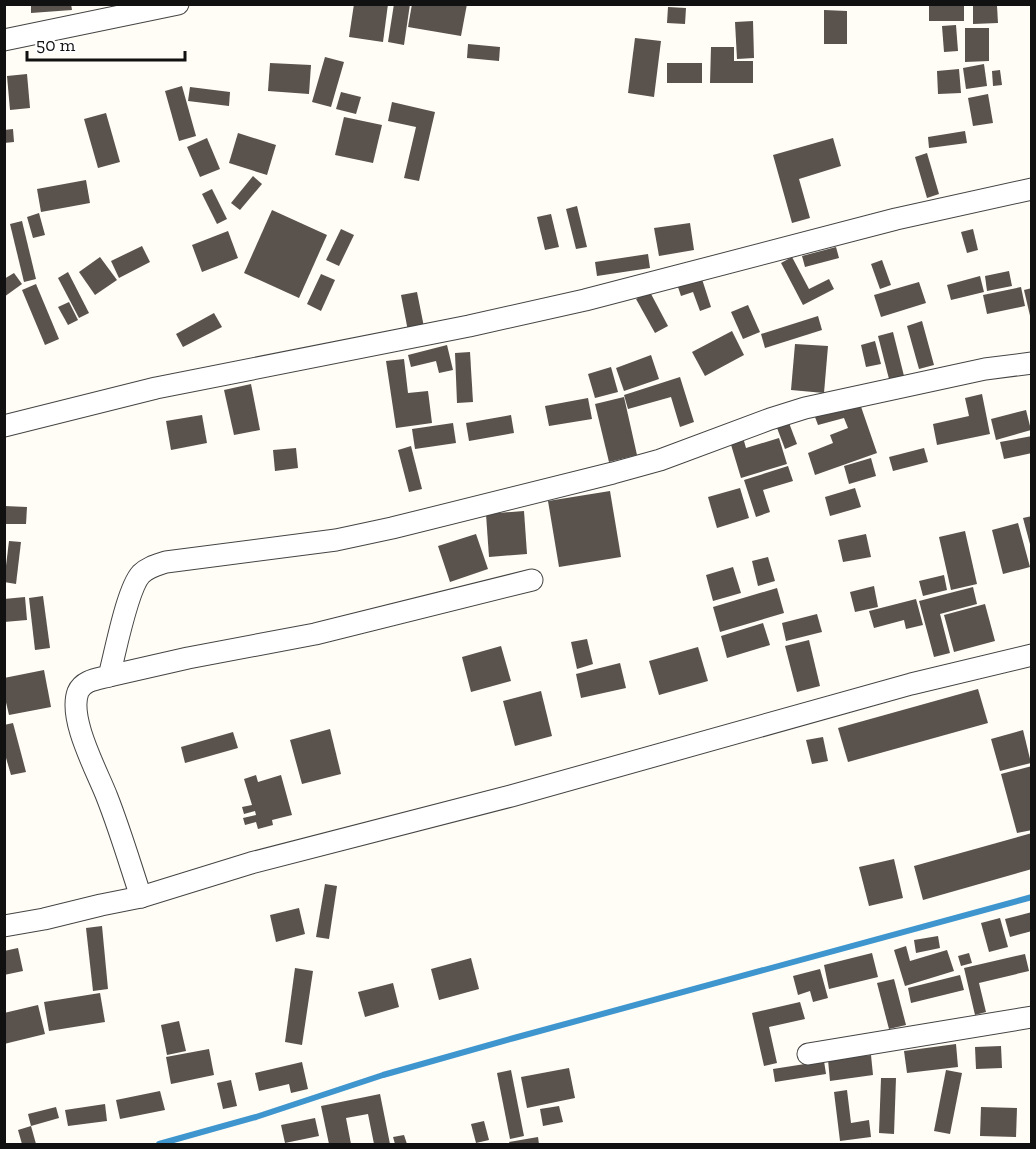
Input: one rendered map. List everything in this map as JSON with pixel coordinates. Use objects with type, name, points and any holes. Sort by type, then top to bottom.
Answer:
[{"type":"street","points":[[4,40],[178,4]]},
{"type":"street","points":[[4,426],[156,388],[469,326],[585,300],[896,219],[1032,189]]},
{"type":"street","points":[[109,676],[132,587],[141,574],[150,567],[166,562],[336,540],[392,528],[660,460],[805,408],[985,369],[1032,363]]},
{"type":"street","points":[[141,897],[108,797],[79,728],[78,692],[86,682],[188,658],[315,634],[532,580]]},
{"type":"street","points":[[4,926],[44,920],[141,897],[250,863],[490,802],[911,684],[1032,655]]},
{"type":"street","points":[[808,1054],[1032,1017]]},
{"type":"building","points":[[31,4],[71,4],[72,10],[31,13]]},
{"type":"building","points":[[354,4],[388,4],[383,42],[349,37]]},
{"type":"building","points":[[394,4],[410,4],[404,45],[388,42]]},
{"type":"building","points":[[412,4],[467,4],[461,36],[408,27]]},
{"type":"building","points":[[929,6],[964,6],[964,21],[929,21]]},
{"type":"building","points":[[973,6],[997,6],[998,23],[973,24]]},
{"type":"building","points":[[668,7],[686,8],[685,24],[667,23]]},
{"type":"building","points":[[824,10],[847,11],[847,44],[824,44]]},
{"type":"building","points":[[753,21],[754,58],[737,59],[735,22]]},
{"type":"building","points":[[956,25],[958,51],[944,52],[942,26]]},
{"type":"building","points":[[965,28],[989,28],[989,61],[965,62]]},
{"type":"building","points":[[635,38],[661,41],[654,97],[628,93]]},
{"type":"building","points":[[468,44],[500,47],[499,61],[467,58]]},
{"type":"building","points":[[711,47],[734,47],[734,61],[753,61],[753,83],[710,83]]},
{"type":"building","points":[[325,57],[344,62],[331,107],[312,102]]},
{"type":"building","points":[[270,63],[311,65],[309,94],[268,91]]},
{"type":"building","points":[[667,63],[702,63],[702,83],[667,83]]},
{"type":"building","points":[[984,64],[987,86],[966,89],[963,68]]},
{"type":"building","points":[[959,69],[961,93],[938,94],[937,71]]},
{"type":"building","points":[[1000,70],[1002,85],[993,86],[992,71]]},
{"type":"building","points":[[27,74],[30,108],[10,110],[7,76]]},
{"type":"building","points":[[182,86],[196,136],[179,141],[165,91]]},
{"type":"building","points":[[190,87],[230,92],[229,106],[188,101]]},
{"type":"building","points":[[341,92],[361,97],[356,114],[336,109]]},
{"type":"building","points":[[988,94],[993,123],[973,126],[968,98]]},
{"type":"building","points":[[392,102],[435,112],[419,181],[404,178],[416,127],[388,121]]},
{"type":"building","points":[[106,113],[120,162],[98,168],[84,119]]},
{"type":"building","points":[[344,117],[382,125],[373,163],[335,155]]},
{"type":"building","points":[[13,129],[14,142],[4,143],[4,130]]},
{"type":"building","points":[[965,131],[967,143],[929,148],[928,137]]},
{"type":"building","points":[[238,133],[276,145],[267,175],[229,163]]},
{"type":"building","points":[[207,138],[220,169],[200,177],[187,147]]},
{"type":"building","points":[[833,138],[841,166],[799,179],[810,218],[792,223],[773,155]]},
{"type":"building","points":[[927,153],[939,194],[927,198],[915,157]]},
{"type":"building","points":[[253,176],[262,184],[240,210],[231,203]]},
{"type":"building","points":[[86,180],[90,203],[41,212],[37,189]]},
{"type":"building","points":[[212,189],[227,219],[217,224],[202,194]]},
{"type":"building","points":[[577,206],[587,247],[576,249],[566,209]]},
{"type":"building","points":[[272,210],[327,235],[299,298],[244,273]]},
{"type":"building","points":[[39,213],[45,235],[33,238],[27,217]]},
{"type":"building","points":[[551,214],[559,247],[545,250],[537,217]]},
{"type":"building","points":[[22,221],[36,279],[24,282],[10,224]]},
{"type":"building","points":[[690,223],[694,250],[659,256],[654,228]]},
{"type":"building","points":[[341,229],[354,235],[339,266],[326,260]]},
{"type":"building","points":[[973,229],[978,250],[967,253],[961,232]]},
{"type":"building","points":[[228,231],[238,258],[202,272],[192,245]]},
{"type":"building","points":[[142,246],[150,262],[119,278],[111,261]]},
{"type":"building","points":[[836,247],[839,258],[805,267],[802,256]]},
{"type":"building","points":[[648,254],[650,268],[597,276],[595,262]]},
{"type":"building","points":[[100,257],[117,280],[95,295],[79,272]]},
{"type":"building","points":[[792,257],[809,289],[829,279],[834,289],[803,305],[781,263]]},
{"type":"building","points":[[882,260],[891,285],[880,289],[871,264]]},
{"type":"building","points":[[1009,271],[1012,286],[987,291],[985,276]]},
{"type":"building","points":[[68,272],[89,313],[79,318],[58,278]]},
{"type":"building","points":[[14,273],[22,284],[4,297],[4,279]]},
{"type":"building","points":[[321,274],[335,280],[321,311],[307,304]]},
{"type":"building","points":[[701,276],[711,307],[700,311],[693,292],[681,296],[677,284]]},
{"type":"building","points":[[980,276],[984,292],[951,300],[947,285]]},
{"type":"building","points":[[919,282],[926,303],[881,317],[874,295]]},
{"type":"building","points":[[36,284],[59,339],[45,345],[22,290]]},
{"type":"building","points":[[1021,287],[1025,306],[987,314],[983,295]]},
{"type":"building","points":[[1032,288],[1032,320],[1031,320],[1024,290]]},
{"type":"building","points":[[417,292],[424,327],[408,331],[401,295]]},
{"type":"building","points":[[650,292],[668,326],[655,333],[636,299]]},
{"type":"building","points":[[69,302],[78,320],[68,325],[58,307]]},
{"type":"building","points":[[748,305],[760,332],[743,339],[731,312]]},
{"type":"building","points":[[214,313],[222,327],[183,347],[176,334]]},
{"type":"building","points":[[818,316],[822,330],[765,348],[761,334]]},
{"type":"building","points":[[922,321],[934,365],[919,369],[907,326]]},
{"type":"building","points":[[732,331],[744,355],[705,376],[692,352]]},
{"type":"building","points":[[893,332],[904,376],[889,379],[878,336]]},
{"type":"building","points":[[875,341],[881,364],[866,367],[861,345]]},
{"type":"building","points":[[795,344],[828,346],[824,393],[791,390]]},
{"type":"building","points":[[447,345],[453,370],[439,373],[436,361],[411,367],[408,355]]},
{"type":"building","points":[[470,352],[473,402],[457,403],[455,353]]},
{"type":"building","points":[[651,355],[659,379],[624,391],[616,368]]},
{"type":"building","points":[[404,359],[408,393],[428,391],[432,423],[396,428],[386,361]]},
{"type":"building","points":[[611,367],[618,392],[595,398],[588,374]]},
{"type":"building","points":[[680,377],[694,422],[680,427],[671,397],[628,409],[624,395]]},
{"type":"building","points":[[251,384],[260,430],[234,435],[224,390]]},
{"type":"building","points":[[982,394],[990,434],[937,445],[933,424],[969,416],[965,398]]},
{"type":"building","points":[[624,397],[637,455],[609,462],[595,404]]},
{"type":"building","points":[[588,398],[592,419],[549,426],[545,406]]},
{"type":"building","points":[[858,398],[877,453],[815,475],[808,453],[833,443],[830,435],[848,428],[844,418],[818,425],[812,409]]},
{"type":"building","points":[[1026,410],[1031,430],[996,440],[991,419]]},
{"type":"building","points":[[202,415],[207,443],[171,450],[166,421]]},
{"type":"building","points":[[511,415],[514,433],[469,441],[466,423]]},
{"type":"building","points":[[786,415],[797,444],[785,449],[774,420]]},
{"type":"building","points":[[453,423],[456,443],[415,449],[412,429]]},
{"type":"building","points":[[742,434],[746,448],[779,438],[787,464],[741,478],[729,438]]},
{"type":"building","points":[[1032,436],[1032,453],[1004,459],[1000,442]]},
{"type":"building","points":[[411,446],[422,489],[409,492],[398,450]]},
{"type":"building","points":[[296,448],[298,468],[275,471],[273,450]]},
{"type":"building","points":[[924,448],[928,462],[893,471],[889,457]]},
{"type":"building","points":[[871,458],[876,476],[849,484],[844,466]]},
{"type":"building","points":[[788,466],[793,481],[763,490],[770,512],[756,517],[744,480]]},
{"type":"building","points":[[740,488],[749,518],[717,528],[708,497]]},
{"type":"building","points":[[855,488],[861,507],[830,516],[825,497]]},
{"type":"building","points":[[610,491],[621,557],[559,567],[548,501]]},
{"type":"building","points":[[4,506],[27,507],[26,524],[4,524]]},
{"type":"building","points":[[524,511],[527,554],[489,557],[486,514]]},
{"type":"building","points":[[1032,516],[1032,548],[1031,548],[1023,518]]},
{"type":"building","points":[[1018,523],[1030,567],[1003,574],[992,530]]},
{"type":"building","points":[[965,531],[977,584],[951,590],[939,537]]},
{"type":"building","points":[[476,534],[488,569],[450,582],[438,546]]},
{"type":"building","points":[[866,534],[871,557],[843,562],[838,540]]},
{"type":"building","points":[[9,541],[21,542],[16,584],[4,582]]},
{"type":"building","points":[[768,557],[775,581],[758,586],[752,561]]},
{"type":"building","points":[[733,567],[741,593],[713,601],[706,575]]},
{"type":"building","points":[[944,575],[947,590],[923,596],[919,581]]},
{"type":"building","points":[[874,586],[878,607],[855,612],[850,592]]},
{"type":"building","points":[[973,587],[977,604],[940,614],[950,653],[934,657],[919,601]]},
{"type":"building","points":[[777,588],[784,613],[720,632],[713,607]]},
{"type":"building","points":[[43,596],[50,648],[35,650],[29,598]]},
{"type":"building","points":[[25,597],[27,620],[4,622],[4,599]]},
{"type":"building","points":[[916,599],[923,625],[906,629],[904,620],[874,628],[869,611]]},
{"type":"building","points":[[985,604],[995,641],[954,652],[944,615]]},
{"type":"building","points":[[817,614],[822,632],[786,641],[782,623]]},
{"type":"building","points":[[763,623],[770,645],[727,658],[721,636]]},
{"type":"building","points":[[587,639],[593,664],[577,669],[571,642]]},
{"type":"building","points":[[809,640],[820,686],[797,692],[785,646]]},
{"type":"building","points":[[501,646],[511,681],[471,692],[462,657]]},
{"type":"building","points":[[698,647],[708,681],[659,695],[649,661]]},
{"type":"building","points":[[620,663],[626,688],[581,698],[576,674]]},
{"type":"building","points":[[44,670],[51,707],[9,715],[4,694],[4,678]]},
{"type":"building","points":[[978,689],[988,723],[848,762],[838,728]]},
{"type":"building","points":[[541,691],[552,736],[515,746],[503,701]]},
{"type":"building","points":[[13,723],[26,772],[11,775],[4,751],[4,725]]},
{"type":"building","points":[[330,729],[341,774],[302,784],[290,740]]},
{"type":"building","points":[[1023,730],[1031,763],[1000,771],[991,739]]},
{"type":"building","points":[[233,732],[238,748],[185,763],[181,747]]},
{"type":"building","points":[[823,737],[828,761],[812,764],[806,740]]},
{"type":"building","points":[[1032,766],[1032,830],[1017,833],[1001,774]]},
{"type":"building","points":[[256,775],[258,782],[281,775],[292,815],[272,820],[273,825],[258,829],[256,822],[245,825],[243,818],[256,815],[255,811],[244,814],[242,807],[252,805],[244,779]]},
{"type":"building","points":[[1032,833],[1032,869],[923,900],[914,866]]},
{"type":"building","points":[[894,859],[903,898],[869,906],[859,867]]},
{"type":"building","points":[[325,884],[337,886],[329,939],[316,937]]},
{"type":"building","points":[[299,908],[305,934],[276,942],[270,915]]},
{"type":"building","points":[[1032,912],[1032,931],[1010,937],[1005,919]]},
{"type":"building","points":[[1000,918],[1008,947],[989,952],[981,923]]},
{"type":"building","points":[[102,926],[108,989],[93,991],[86,928]]},
{"type":"building","points":[[938,936],[940,948],[916,953],[914,940]]},
{"type":"building","points":[[906,946],[910,961],[947,950],[954,971],[905,986],[894,950]]},
{"type":"building","points":[[18,948],[23,971],[4,975],[4,951]]},
{"type":"building","points":[[872,953],[878,977],[829,989],[824,965]]},
{"type":"building","points":[[969,953],[972,963],[961,966],[958,956]]},
{"type":"building","points":[[1025,954],[1029,971],[979,983],[986,1012],[975,1015],[964,968]]},
{"type":"building","points":[[471,958],[479,989],[439,1000],[431,969]]},
{"type":"building","points":[[295,968],[313,971],[302,1045],[285,1042]]},
{"type":"building","points":[[820,969],[828,998],[813,1002],[810,991],[798,995],[793,976]]},
{"type":"building","points":[[960,975],[964,990],[911,1003],[908,988]]},
{"type":"building","points":[[894,979],[906,1025],[889,1029],[877,983]]},
{"type":"building","points":[[393,983],[399,1007],[365,1017],[358,992]]},
{"type":"building","points":[[100,993],[105,1022],[49,1031],[44,1002]]},
{"type":"building","points":[[800,1002],[805,1019],[769,1027],[777,1063],[764,1066],[752,1013]]},
{"type":"building","points":[[38,1005],[45,1034],[4,1044],[4,1013]]},
{"type":"building","points":[[179,1021],[186,1051],[167,1055],[161,1025]]},
{"type":"building","points":[[956,1044],[958,1067],[907,1073],[904,1051]]},
{"type":"building","points":[[1001,1046],[1002,1068],[976,1069],[975,1047]]},
{"type":"building","points":[[209,1049],[214,1075],[171,1084],[166,1057]]},
{"type":"building","points":[[871,1055],[873,1075],[830,1081],[828,1060]]},
{"type":"building","points":[[824,1061],[826,1074],[775,1082],[773,1069]]},
{"type":"building","points":[[302,1062],[308,1089],[291,1093],[289,1084],[259,1091],[255,1073]]},
{"type":"building","points":[[569,1068],[575,1098],[527,1108],[521,1077]]},
{"type":"building","points":[[511,1070],[524,1136],[510,1139],[497,1073]]},
{"type":"building","points":[[946,1070],[962,1073],[950,1134],[934,1131]]},
{"type":"building","points":[[881,1078],[896,1078],[894,1134],[879,1133]]},
{"type":"building","points":[[231,1080],[237,1106],[223,1109],[217,1083]]},
{"type":"building","points":[[847,1090],[851,1123],[869,1120],[871,1137],[840,1141],[834,1092]]},
{"type":"building","points":[[160,1091],[165,1110],[120,1119],[116,1100]]},
{"type":"building","points":[[380,1094],[390,1144],[374,1144],[368,1114],[346,1118],[351,1144],[329,1144],[321,1106]]},
{"type":"building","points":[[105,1104],[107,1121],[68,1126],[65,1110]]},
{"type":"building","points":[[559,1106],[563,1122],[543,1126],[540,1109]]},
{"type":"building","points":[[56,1107],[59,1118],[31,1126],[28,1114]]},
{"type":"building","points":[[981,1107],[1017,1108],[1016,1137],[980,1136]]},
{"type":"building","points":[[315,1118],[319,1136],[285,1143],[281,1125]]},
{"type":"building","points":[[484,1121],[489,1140],[476,1143],[471,1124]]},
{"type":"building","points":[[31,1126],[36,1144],[22,1144],[18,1130]]},
{"type":"building","points":[[404,1135],[407,1144],[395,1144],[393,1137]]},
{"type":"building","points":[[538,1137],[539,1144],[510,1144],[509,1142]]},
{"type":"waterway","points":[[159,1144],[256,1117],[383,1075],[1032,897]]}]
